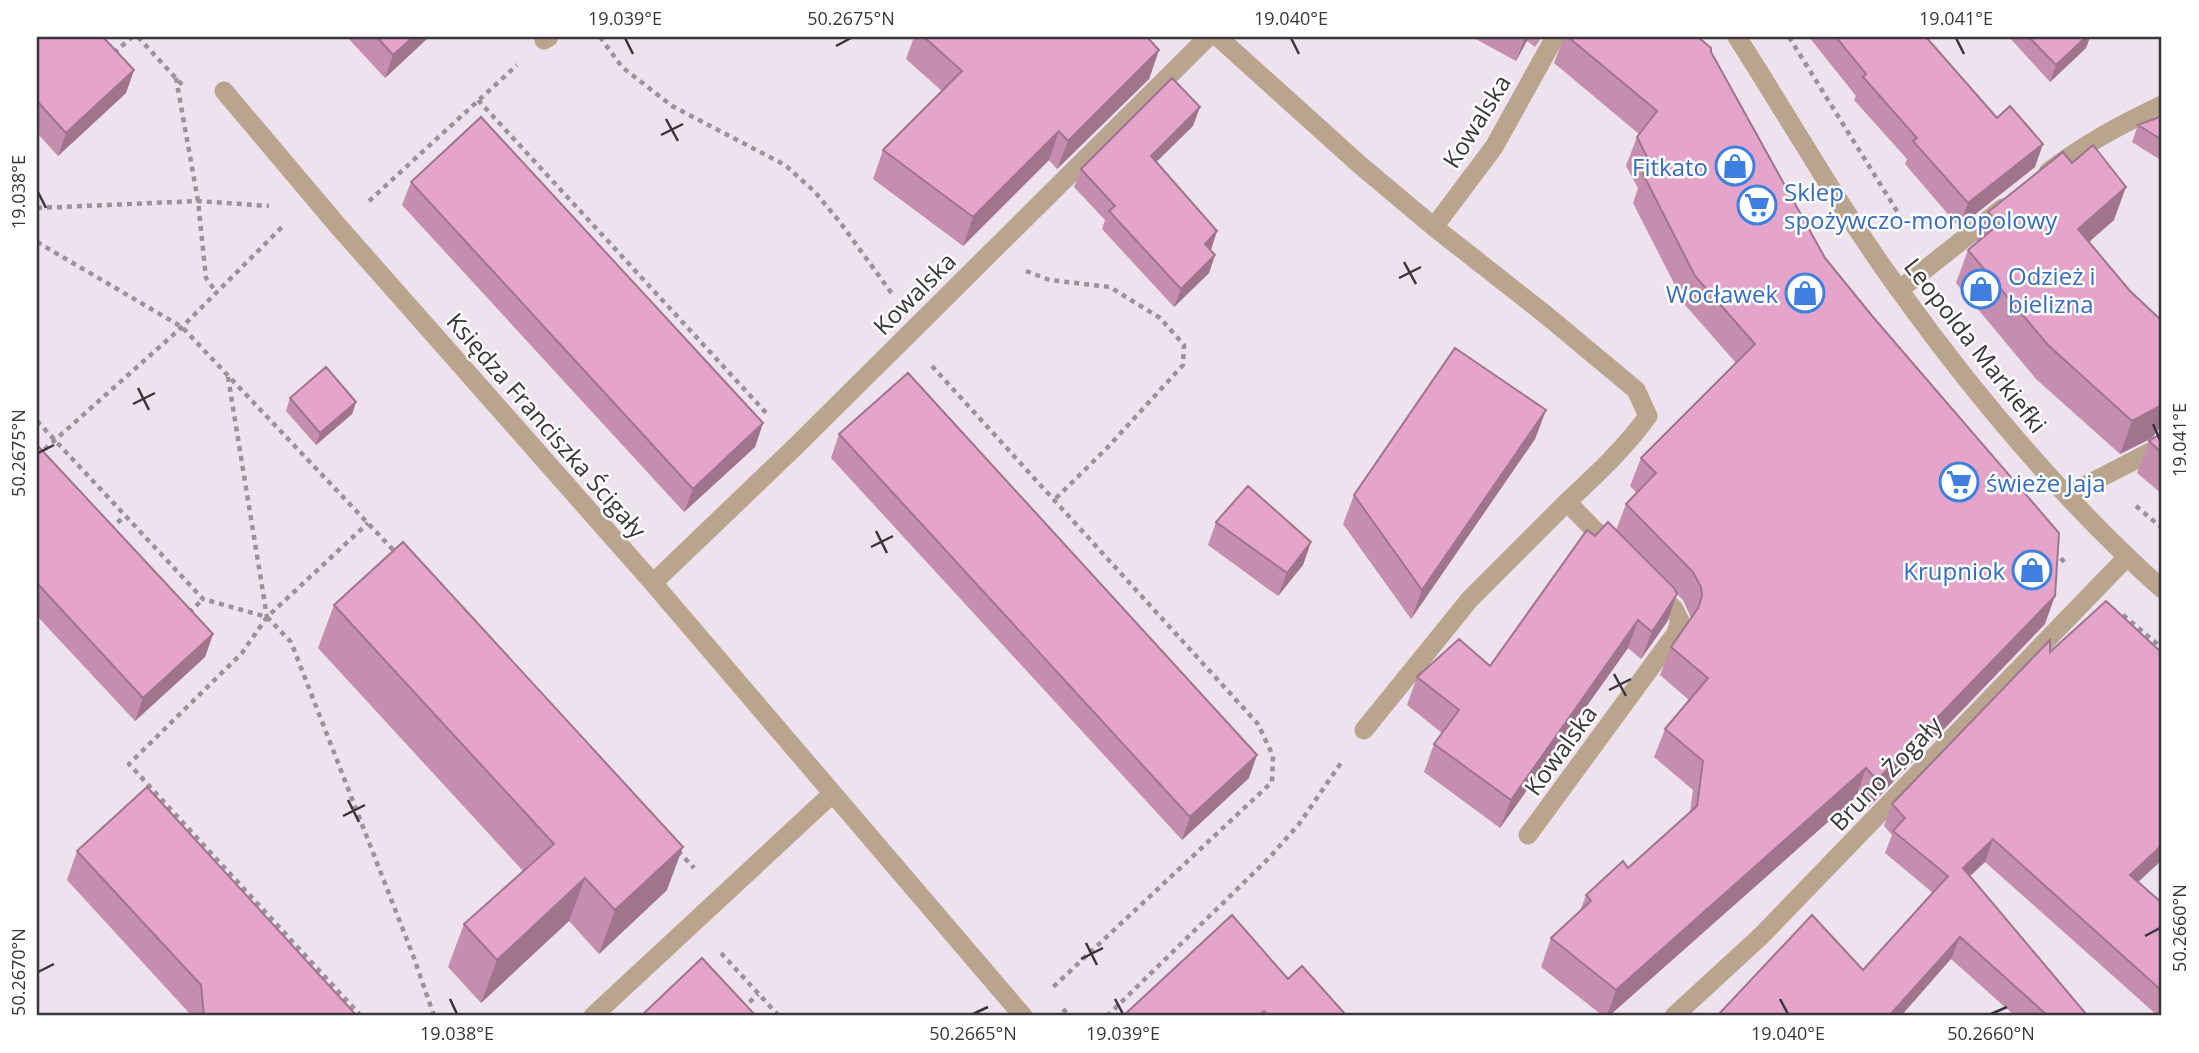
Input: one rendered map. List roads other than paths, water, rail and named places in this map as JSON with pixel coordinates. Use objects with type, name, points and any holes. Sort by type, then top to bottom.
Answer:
[{"type":"street","name":"Kowalska","points":[[653,583],[796,446],[1208,37]]},
{"type":"street","points":[[1218,37],[1434,228],[1546,315],[1636,390],[1648,416],[1634,436],[1607,464],[1470,599],[1364,730]]},
{"type":"street","name":"Kowalska","points":[[1434,228],[1494,147],[1555,37]]},
{"type":"street","name":"Leopolda Markiefki","points":[[1737,37],[1847,213],[1899,290],[1972,387],[2067,495],[2162,589]]},
{"type":"street","name":"Księdza Franciszka Ścigały","points":[[224,91],[338,226],[653,583],[1023,1016]]},
{"type":"street","points":[[1899,290],[2072,153],[2120,125],[2162,105]]},
{"type":"street","points":[[2067,495],[2162,446]]},
{"type":"street","name":"Kowalska","points":[[1528,835],[1676,633],[1680,621],[1674,608],[1567,502]]},
{"type":"street","name":"Bruno Żogały","points":[[1674,1016],[1770,926],[2127,557]]},
{"type":"street","points":[[593,1016],[832,793]]},
{"type":"place","name":"Fitkato","points":[[1735,166]]},
{"type":"place","name":"Sklep spożywczo-monopolowy","points":[[1757,205]]},
{"type":"place","name":"Odzież i bielizna","points":[[1981,289]]},
{"type":"place","name":"Wocławek","points":[[1805,293]]},
{"type":"place","name":"świeże Jaja","points":[[1959,482]]},
{"type":"place","name":"Krupniok","points":[[2032,570]]}]
